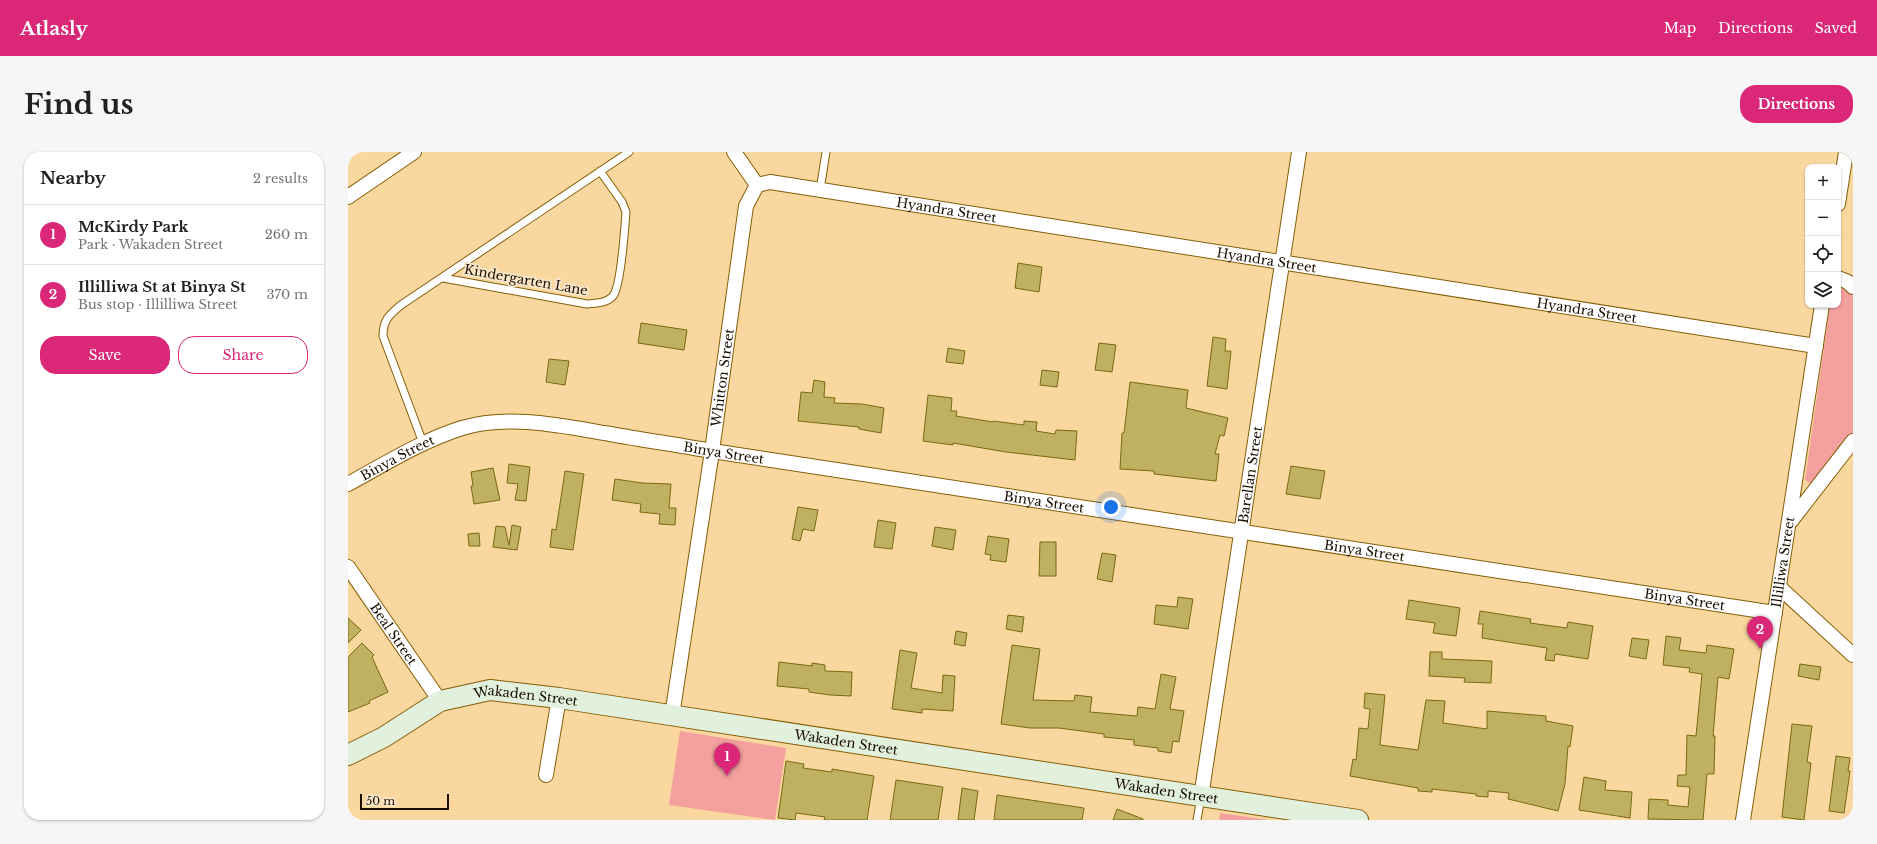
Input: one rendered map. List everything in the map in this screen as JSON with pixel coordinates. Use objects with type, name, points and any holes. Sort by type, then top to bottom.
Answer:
[{"type":"street","points":[[348,197],[413,152]]},
{"type":"street","points":[[734,152],[757,185]]},
{"type":"street","name":"Barellan Street","points":[[1201,796],[1299,152]]},
{"type":"street","points":[[1839,200],[1846,152]]},
{"type":"street","name":"Hyandra Street","points":[[757,185],[770,182],[1816,346]]},
{"type":"street","name":"Whitton Street","points":[[672,716],[712,451],[746,206],[757,185]]},
{"type":"street","points":[[1841,279],[1848,282],[1853,287]]},
{"type":"street","name":"Illilliwa Street","points":[[1743,820],[1790,522],[1822,308]]},
{"type":"street","name":"Binya Street","points":[[348,484],[423,443],[464,428],[508,421],[574,428],[712,451],[1775,613]]},
{"type":"street","points":[[1790,522],[1853,441]]},
{"type":"street","name":"Beal Street","points":[[348,567],[440,702]]},
{"type":"street","points":[[1779,587],[1853,655]]},
{"type":"street","name":"Wakaden Street","points":[[348,754],[384,737],[440,702],[490,690],[559,698],[1358,820]]},
{"type":"street","points":[[546,775],[559,698]]},
{"type":"lane","name":"Kindergarten Lane","points":[[423,443],[386,344],[383,326],[389,316],[401,305],[629,152]]},
{"type":"lane","points":[[820,190],[826,152]]},
{"type":"lane","name":"Kindergarten Lane","points":[[443,278],[587,304],[602,303],[613,296],[618,281],[626,212],[622,202],[600,171]]},
{"type":"lane","points":[[1197,820],[1201,796]]},
{"type":"shaded area","points":[[1841,284],[1853,293],[1853,435],[1811,484],[1805,480],[1830,308],[1841,308]]},
{"type":"shaded area","points":[[680,731],[786,748],[775,820],[669,805]]},
{"type":"shaded area","points":[[1220,813],[1268,820],[1219,820]]},
{"type":"building","points":[[1018,263],[1042,267],[1039,292],[1015,288]]},
{"type":"building","points":[[641,323],[687,330],[684,350],[638,343]]},
{"type":"building","points":[[1213,337],[1226,339],[1225,351],[1231,351],[1227,389],[1207,386]]},
{"type":"building","points":[[1099,343],[1116,345],[1112,372],[1095,370]]},
{"type":"building","points":[[948,348],[965,351],[963,364],[946,362]]},
{"type":"building","points":[[549,359],[569,361],[565,385],[546,382]]},
{"type":"building","points":[[1042,370],[1059,372],[1057,387],[1040,385]]},
{"type":"building","points":[[814,380],[825,382],[824,397],[835,398],[834,403],[862,404],[884,408],[881,433],[859,429],[859,427],[798,421],[801,392],[812,393]]},
{"type":"building","points":[[1130,382],[1188,390],[1186,408],[1228,418],[1224,436],[1220,435],[1215,454],[1219,454],[1216,481],[1154,474],[1154,471],[1120,469],[1122,433],[1124,433]]},
{"type":"building","points":[[928,395],[952,398],[951,411],[957,411],[956,416],[1024,425],[1024,421],[1037,422],[1036,431],[1055,434],[1056,430],[1077,431],[1075,460],[1006,452],[953,443],[953,445],[923,441]]},
{"type":"building","points":[[509,464],[530,467],[526,501],[515,500],[518,484],[507,483]]},
{"type":"building","points":[[1291,466],[1325,471],[1320,499],[1286,494]]},
{"type":"building","points":[[493,468],[500,500],[474,504],[471,486],[473,486],[471,472]]},
{"type":"building","points":[[565,471],[584,474],[573,550],[550,547],[552,529],[556,530]]},
{"type":"building","points":[[615,479],[642,483],[671,484],[669,508],[676,508],[675,525],[659,524],[660,514],[640,512],[641,504],[612,500]]},
{"type":"building","points":[[798,507],[818,510],[814,531],[803,529],[800,541],[792,539]]},
{"type":"building","points":[[878,520],[896,523],[892,549],[874,547]]},
{"type":"building","points":[[512,525],[521,527],[517,550],[493,547],[496,526],[505,527],[509,545]]},
{"type":"building","points":[[935,527],[956,530],[953,550],[932,546]]},
{"type":"building","points":[[479,533],[480,546],[469,546],[468,534]]},
{"type":"building","points":[[988,536],[1009,539],[1006,562],[990,560],[991,555],[985,554]]},
{"type":"building","points":[[1040,542],[1056,542],[1056,576],[1039,576]]},
{"type":"building","points":[[1102,553],[1116,555],[1112,582],[1097,579]]},
{"type":"building","points":[[1178,597],[1193,599],[1188,629],[1154,624],[1156,605],[1177,607]]},
{"type":"building","points":[[1409,600],[1460,608],[1456,636],[1433,633],[1435,623],[1406,619]]},
{"type":"building","points":[[1480,611],[1531,619],[1530,623],[1567,628],[1568,622],[1593,626],[1588,659],[1555,654],[1554,661],[1545,660],[1547,648],[1482,638],[1483,624],[1478,624]]},
{"type":"building","points":[[1008,615],[1024,617],[1022,632],[1006,629]]},
{"type":"building","points":[[348,618],[361,630],[348,643]]},
{"type":"building","points":[[956,631],[967,633],[965,646],[954,644]]},
{"type":"building","points":[[1666,636],[1681,638],[1679,650],[1706,653],[1707,645],[1734,649],[1729,679],[1718,677],[1713,736],[1715,736],[1714,774],[1707,774],[1703,820],[1648,819],[1649,799],[1668,800],[1668,805],[1688,807],[1690,787],[1677,786],[1678,775],[1686,775],[1687,735],[1696,736],[1702,674],[1689,672],[1690,668],[1663,665]]},
{"type":"building","points":[[1632,638],[1649,640],[1646,659],[1629,656]]},
{"type":"building","points":[[362,643],[374,655],[372,657],[388,692],[369,701],[370,703],[348,712],[348,657]]},
{"type":"building","points":[[1012,645],[1040,649],[1033,700],[1074,701],[1075,695],[1092,697],[1090,712],[1137,716],[1138,707],[1155,709],[1161,674],[1176,677],[1170,709],[1184,711],[1179,742],[1173,741],[1171,753],[1158,751],[1158,748],[1134,745],[1134,740],[1104,737],[1104,734],[1059,728],[1030,728],[1001,724]]},
{"type":"building","points":[[900,650],[917,653],[911,688],[942,693],[943,675],[955,676],[953,711],[922,709],[922,713],[892,709]]},
{"type":"building","points":[[1430,652],[1442,652],[1442,659],[1492,661],[1491,683],[1464,682],[1465,678],[1429,676]]},
{"type":"building","points":[[779,662],[812,666],[812,663],[825,665],[825,671],[852,672],[851,696],[830,695],[809,692],[809,689],[777,686]]},
{"type":"building","points":[[1800,664],[1821,667],[1819,680],[1798,676]]},
{"type":"building","points":[[1365,693],[1385,695],[1380,745],[1418,750],[1426,700],[1445,701],[1443,723],[1487,729],[1487,711],[1546,716],[1546,721],[1573,726],[1570,747],[1568,746],[1565,784],[1558,811],[1508,799],[1509,793],[1488,791],[1488,797],[1476,796],[1476,794],[1432,789],[1432,792],[1418,791],[1418,788],[1350,776],[1353,759],[1356,760],[1359,728],[1368,729],[1370,709],[1364,708]]},
{"type":"building","points":[[1792,724],[1812,726],[1807,762],[1811,763],[1804,820],[1782,817]]},
{"type":"building","points":[[1836,756],[1850,758],[1848,771],[1850,771],[1844,813],[1829,811]]},
{"type":"building","points":[[786,761],[804,764],[803,768],[832,772],[832,769],[874,776],[867,820],[824,820],[825,817],[796,813],[795,820],[778,818]]},
{"type":"building","points":[[1584,777],[1606,781],[1605,790],[1632,792],[1630,818],[1579,810]]},
{"type":"building","points":[[896,780],[943,787],[938,820],[890,820]]},
{"type":"building","points":[[962,788],[978,791],[974,820],[958,820]]},
{"type":"building","points":[[997,795],[1084,808],[1082,820],[994,820]]},
{"type":"building","points":[[1117,809],[1143,819],[1143,820],[1113,820]]},
{"type":"place","name":"Illilliwa St at Binya St","points":[[1760,649]]},
{"type":"place","name":"McKirdy Park","points":[[727,776]]}]
